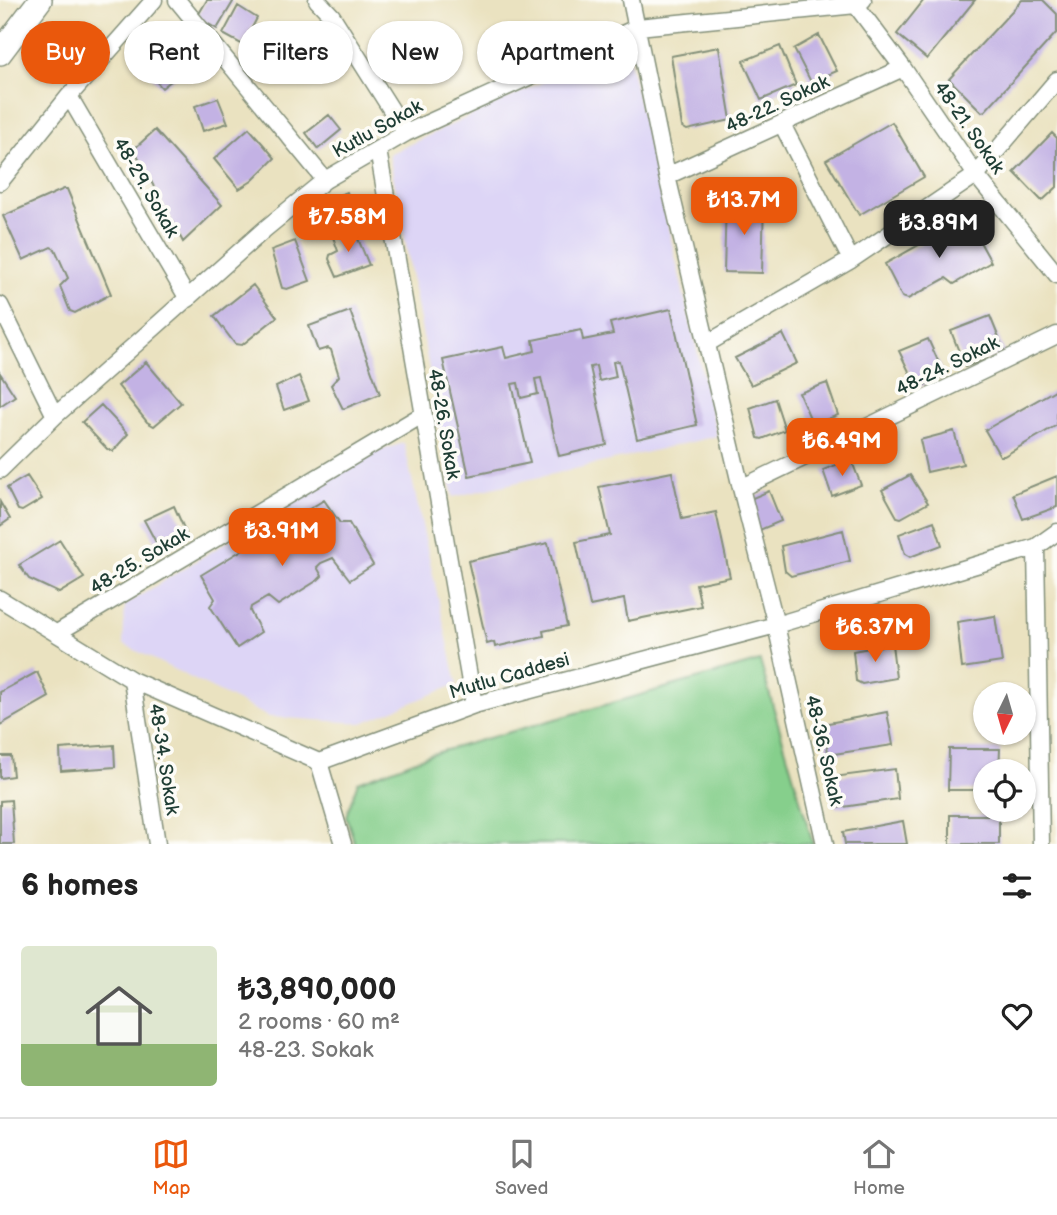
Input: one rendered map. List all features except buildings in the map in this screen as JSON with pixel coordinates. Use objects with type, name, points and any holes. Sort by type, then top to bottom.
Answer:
[{"type":"main road","points":[[0,53],[40,0]]},
{"type":"street","points":[[0,182],[69,96],[154,0]]},
{"type":"street","points":[[177,0],[325,180]]},
{"type":"street","points":[[317,0],[332,16],[406,133]]},
{"type":"street","name":"48-36. Sokak","points":[[631,0],[636,21]]},
{"type":"street","name":"Kutlu Sokak","points":[[638,27],[857,2]]},
{"type":"street","name":"48-21. Sokak","points":[[857,2],[976,175],[1057,275]]},
{"type":"street","name":"48-36. Sokak","points":[[638,27],[667,176],[776,625],[825,844]]},
{"type":"street","name":"48-22. Sokak","points":[[667,176],[903,68]]},
{"type":"street","points":[[708,343],[851,260],[976,175],[1057,80]]},
{"type":"street","name":"Kutlu Sokak","points":[[0,470],[55,415],[265,229],[325,180],[406,133],[513,84]]},
{"type":"street","name":"48-29. Sokak","points":[[69,96],[188,299]]},
{"type":"street","points":[[782,124],[851,260]]},
{"type":"street","name":"48-26. Sokak","points":[[378,150],[474,705]]},
{"type":"street","points":[[0,305],[55,415]]},
{"type":"street","name":"48-24. Sokak","points":[[741,488],[1057,335]]},
{"type":"street","name":"48-25. Sokak","points":[[57,633],[422,415]]},
{"type":"street","name":"Mutlu Caddesi","points":[[319,762],[474,705],[776,625],[1036,547],[1057,532]]},
{"type":"street","points":[[1036,547],[1041,844]]},
{"type":"street","points":[[0,599],[132,680],[319,762],[342,844]]},
{"type":"street","name":"48-34. Sokak","points":[[132,680],[157,844]]},
{"type":"shaded area","points":[[538,84],[635,84],[717,436],[453,497],[389,154]]},
{"type":"shaded area","points":[[404,443],[457,684],[362,723],[269,717],[123,644],[125,605],[366,455]]},
{"type":"green space","points":[[760,661],[813,844],[355,844],[346,816],[358,782],[432,754]]}]
